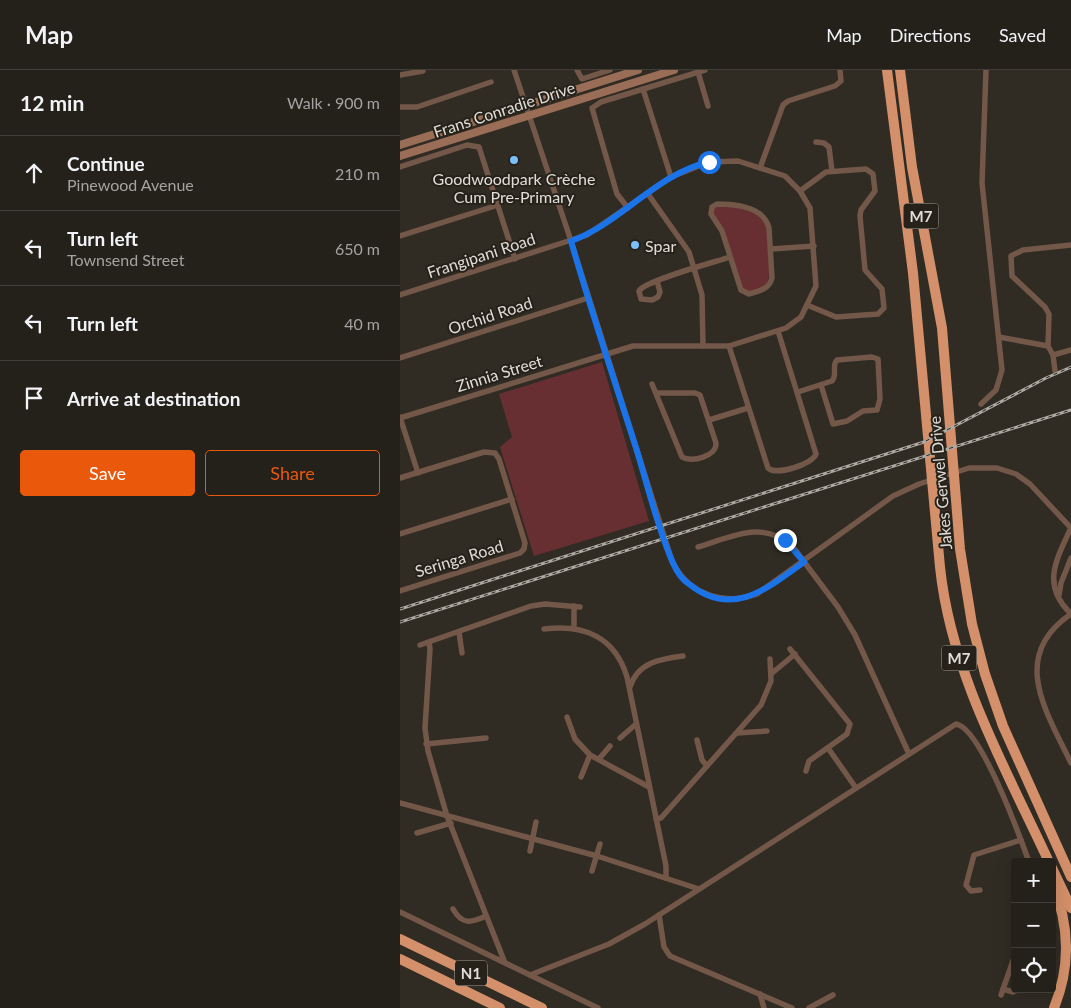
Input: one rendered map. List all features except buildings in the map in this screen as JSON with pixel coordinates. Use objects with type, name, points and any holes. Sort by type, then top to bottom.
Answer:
[{"type":"highway","name":"Jakes Gerwel Drive","points":[[887,70],[913,274],[942,583],[953,640],[972,695],[1048,858]]},
{"type":"highway","name":"Jakes Gerwel Drive","points":[[900,70],[912,167],[942,328],[965,586],[983,667],[1009,742],[1071,877]]},
{"type":"highway","points":[[1013,784],[1042,858]]},
{"type":"highway","points":[[1057,848],[1071,868]]},
{"type":"highway","points":[[1056,876],[1071,908]]},
{"type":"highway","points":[[1054,1008],[1065,977],[1069,947],[1064,914],[1056,893]]},
{"type":"highway","name":"N1","points":[[400,939],[542,1008]]},
{"type":"highway","name":"N1","points":[[400,959],[500,1008]]},
{"type":"main road","name":"Frans Conradie Drive","points":[[400,145],[638,70]]},
{"type":"main road","name":"Frans Conradie Drive","points":[[400,156],[674,70]]},
{"type":"street","points":[[514,70],[677,572],[689,585],[707,595],[733,599],[749,597],[766,590],[893,496],[920,484],[969,468],[997,468],[1016,474],[1030,484],[1071,528],[1053,570],[1052,580],[1065,608],[1071,614],[1059,622],[1044,638],[1040,648],[1037,669],[1044,706],[1071,763]]},
{"type":"street","points":[[577,70],[580,78],[610,70]]},
{"type":"street","points":[[628,208],[617,194],[592,108],[596,104],[705,70]]},
{"type":"street","points":[[760,168],[783,105],[788,101],[835,86],[841,81],[840,70]]},
{"type":"street","points":[[981,404],[993,395],[1002,376],[982,183],[986,70]]},
{"type":"street","points":[[400,75],[423,71]]},
{"type":"street","points":[[698,72],[708,106]]},
{"type":"street","points":[[400,107],[416,107],[491,82]]},
{"type":"street","points":[[643,89],[671,177]]},
{"type":"street","points":[[816,142],[824,143],[829,147],[832,171]]},
{"type":"street","points":[[400,167],[463,146],[476,145],[482,154],[515,259]]},
{"type":"street","name":"Frangipani Road","points":[[400,296],[571,241],[595,231],[671,177],[709,162],[738,161],[760,168],[788,178],[800,191]]},
{"type":"street","points":[[800,191],[821,174],[832,171],[866,169],[871,171],[874,176],[875,191],[861,210],[860,216],[865,270],[882,289],[884,308],[878,314],[836,317],[807,304]]},
{"type":"street","name":"Zinnia Street","points":[[400,418],[633,346],[729,346],[778,332],[798,320],[816,286],[810,208],[800,191]]},
{"type":"street","points":[[648,194],[686,246],[703,303],[703,346]]},
{"type":"street","points":[[400,236],[498,204]]},
{"type":"street","points":[[714,205],[735,205],[759,213],[768,224],[772,282],[764,290],[749,294],[740,290],[730,258],[722,231],[711,214],[714,205]]},
{"type":"street","points":[[1055,371],[1053,355],[1048,346],[1049,314],[1045,307],[1012,276],[1011,256],[1023,250],[1071,245]]},
{"type":"street","points":[[771,249],[814,246]]},
{"type":"street","points":[[657,281],[730,258]]},
{"type":"street","name":"Orchid Road","points":[[400,358],[588,298]]},
{"type":"street","points":[[729,346],[768,468],[772,472],[778,472],[812,461],[816,456],[798,392],[778,332]]},
{"type":"street","points":[[999,337],[1048,346]]},
{"type":"street","points":[[1053,355],[1071,350]]},
{"type":"street","points":[[798,392],[834,379],[834,364],[836,360],[872,357],[878,359],[880,399],[877,410],[863,412],[847,421],[833,424],[821,385]]},
{"type":"street","points":[[652,384],[680,454],[684,458],[692,459],[715,450],[716,443],[710,420],[699,394],[656,393]]},
{"type":"street","points":[[710,420],[748,408]]},
{"type":"street","points":[[400,418],[418,473]]},
{"type":"street","points":[[400,478],[489,451],[495,453],[499,459],[512,499],[400,534]]},
{"type":"street","name":"Seringa Road","points":[[400,591],[520,554],[524,549],[524,537],[512,499]]},
{"type":"street","points":[[698,547],[742,533],[765,531],[785,540],[838,607],[855,636],[909,754]]},
{"type":"street","points":[[1059,595],[1061,583],[1071,558]]},
{"type":"street","points":[[420,645],[531,606],[545,604],[577,607],[574,629]]},
{"type":"street","points":[[544,629],[574,629],[597,636],[612,646],[624,667],[666,866],[666,878]]},
{"type":"street","points":[[458,632],[462,653]]},
{"type":"street","points":[[429,642],[426,744],[447,816],[505,963]]},
{"type":"street","points":[[790,649],[850,724],[847,734],[809,760],[806,771]]},
{"type":"street","points":[[771,674],[795,654]]},
{"type":"street","points":[[629,689],[632,680],[648,663],[683,656]]},
{"type":"street","points":[[656,820],[661,818],[761,705],[769,690],[770,658]]},
{"type":"street","points":[[567,717],[575,739],[590,755],[649,787]]},
{"type":"street","points":[[620,738],[636,724]]},
{"type":"street","points":[[530,975],[609,944],[659,915],[953,725],[961,725],[990,765],[1028,858]]},
{"type":"street","points":[[737,733],[767,731]]},
{"type":"street","points":[[426,744],[486,738]]},
{"type":"street","points":[[697,740],[702,760],[707,766]]},
{"type":"street","points":[[599,759],[610,746]]},
{"type":"street","points":[[828,748],[856,788]]},
{"type":"street","points":[[581,777],[590,755]]},
{"type":"street","points":[[400,803],[597,856],[699,889]]},
{"type":"street","points":[[530,851],[536,822]]},
{"type":"street","points":[[417,833],[450,823]]},
{"type":"street","points":[[980,890],[971,891],[966,885],[974,855],[1021,840]]},
{"type":"street","points":[[592,871],[600,844]]},
{"type":"street","points":[[453,910],[457,917],[465,922],[471,922],[486,916]]},
{"type":"street","points":[[400,912],[598,1008]]},
{"type":"street","points":[[659,915],[664,947],[670,956],[792,1008]]},
{"type":"street","points":[[1011,966],[1002,992],[1011,992]]},
{"type":"street","points":[[760,994],[764,1008]]},
{"type":"street","points":[[809,1008],[832,995]]},
{"type":"shaded area","points":[[732,206],[755,214],[766,226],[769,271],[766,284],[762,289],[745,292],[713,215],[713,209],[717,207]]},
{"type":"shaded area","points":[[602,362],[649,521],[534,556],[500,447],[512,437],[499,394]]},
{"type":"railway","points":[[400,609],[924,442],[1046,378],[1071,367]]},
{"type":"railway","points":[[400,622],[1071,410]]},
{"type":"place","name":"Goodwoodpark Crèche Cum Pre-Primary","points":[[514,160]]},
{"type":"place","name":"Spar","points":[[635,245]]},
{"type":"route","points":[[709,162],[671,177],[595,231],[571,241],[659,521],[677,572],[689,585],[707,595],[725,599],[749,597],[766,590],[804,562],[785,540]]}]
